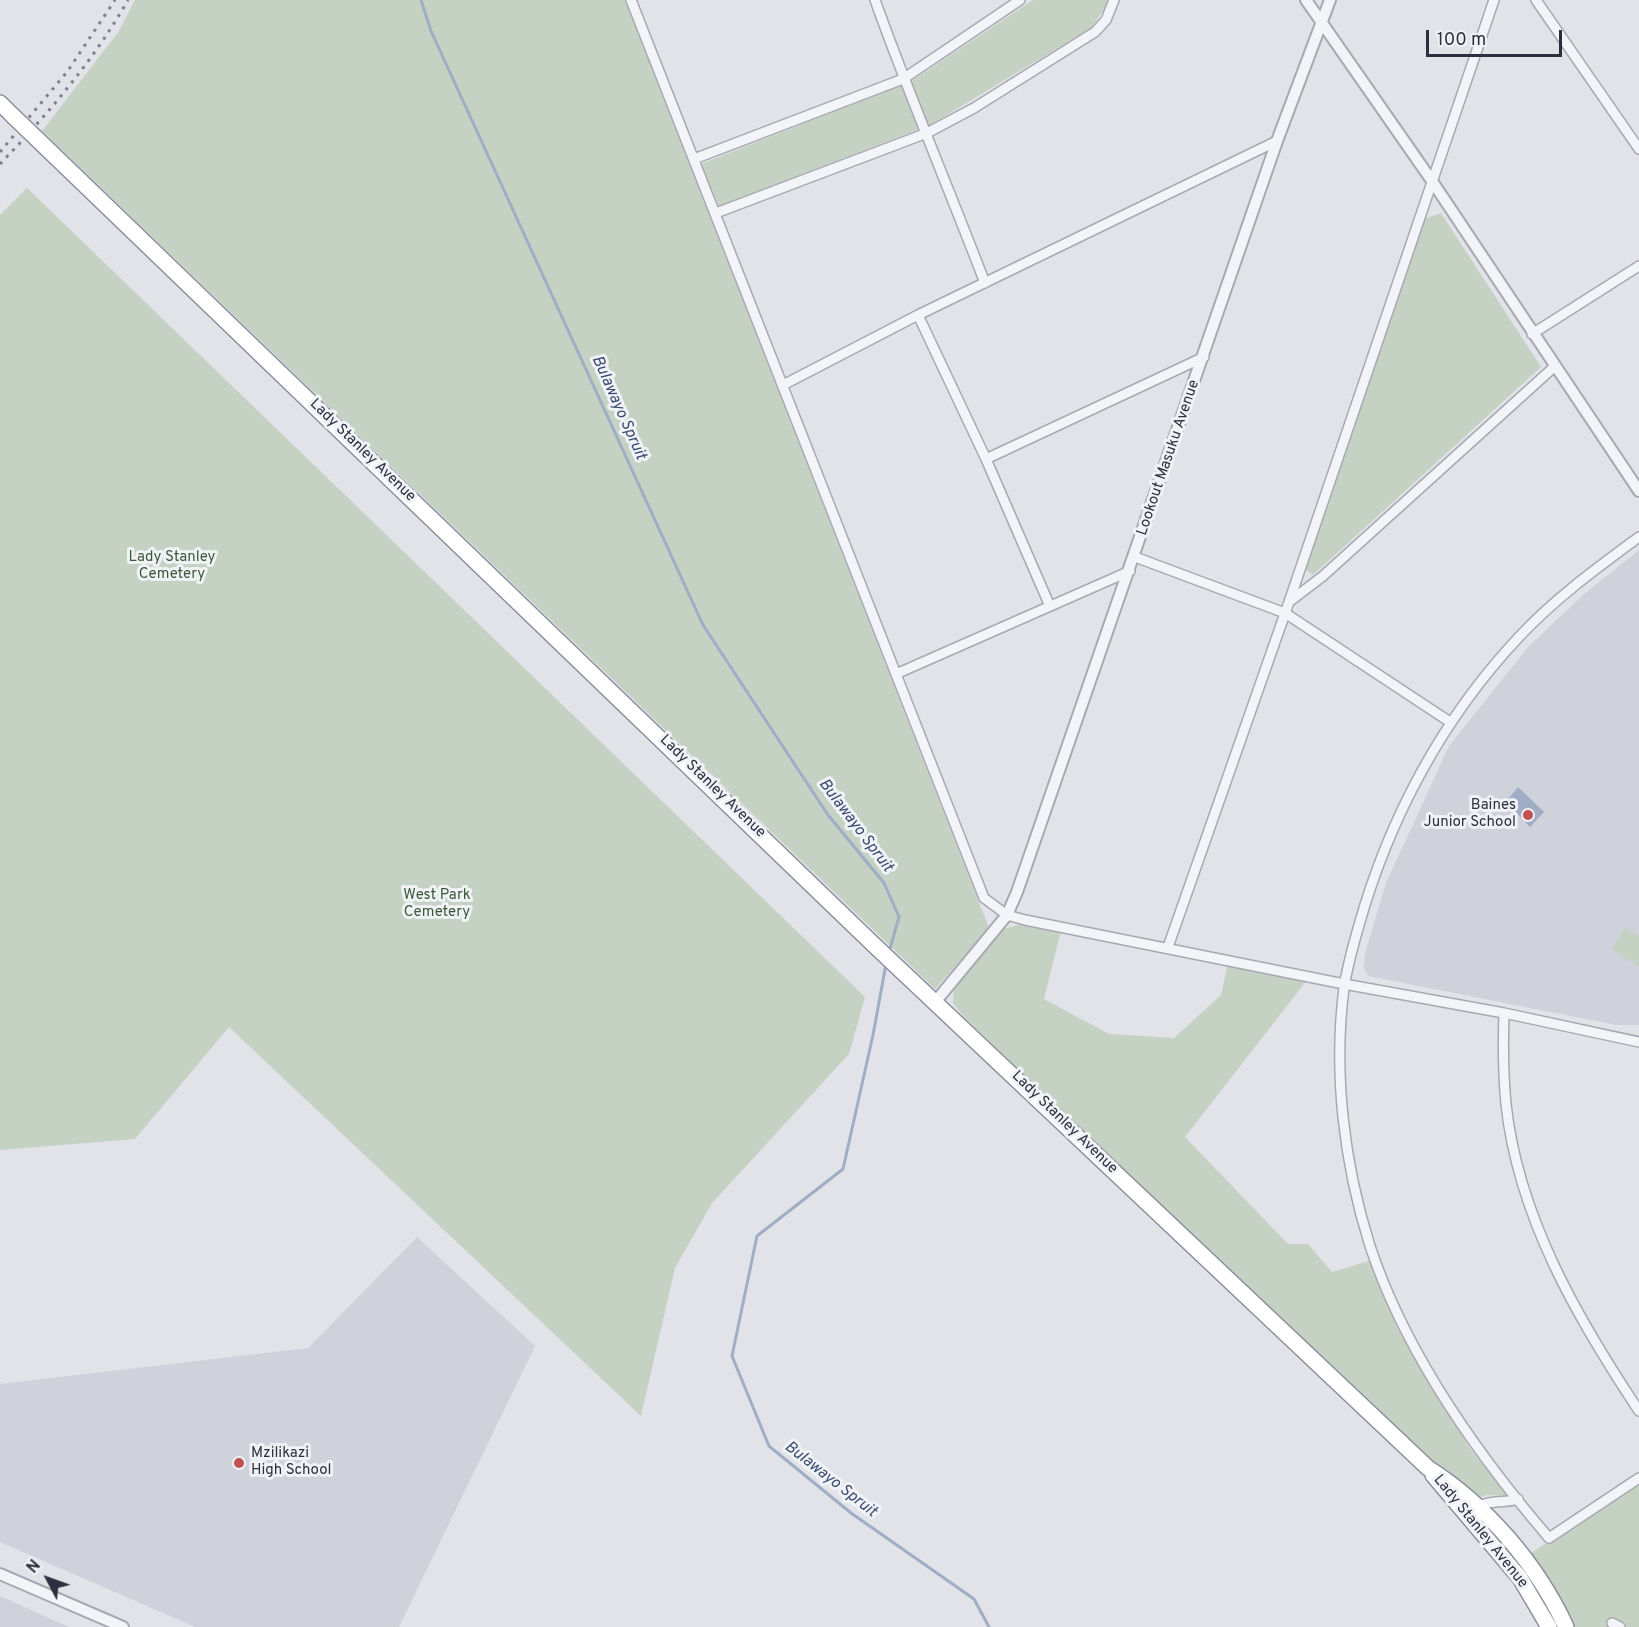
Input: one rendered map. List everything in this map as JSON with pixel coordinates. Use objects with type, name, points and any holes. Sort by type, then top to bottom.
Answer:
[{"type":"highway","name":"Lady Stanley Avenue","points":[[0,103],[874,945],[936,1001],[1428,1468],[1454,1485],[1520,1578],[1549,1627]]},
{"type":"highway","name":"Lady Stanley Avenue","points":[[1472,1512],[1532,1567],[1566,1627]]},
{"type":"street","points":[[631,0],[978,887],[993,907],[1007,915],[1344,984],[1504,1013],[1639,1042]]},
{"type":"street","points":[[875,0],[903,79],[927,132],[985,283]]},
{"type":"street","points":[[694,159],[903,79],[1020,0]]},
{"type":"street","points":[[716,213],[927,132],[974,108],[1095,32],[1106,20],[1114,0]]},
{"type":"street","points":[[1306,0],[1431,181],[1554,368],[1639,491]]},
{"type":"street","name":"Lookout Masuku Avenue","points":[[936,1001],[1007,915],[1017,892],[1277,141],[1330,0]]},
{"type":"street","points":[[1168,947],[1289,602],[1494,0]]},
{"type":"street","points":[[1536,0],[1639,149]]},
{"type":"street","points":[[783,385],[918,315],[1277,141]]},
{"type":"street","points":[[1532,334],[1639,266]]},
{"type":"street","points":[[918,315],[986,459],[1049,604]]},
{"type":"street","points":[[986,459],[1204,357]]},
{"type":"street","points":[[1289,602],[1323,576],[1554,368]]},
{"type":"street","points":[[1639,537],[1577,584],[1525,631],[1450,722],[1406,801],[1382,855],[1366,902],[1344,984],[1341,1018],[1341,1100],[1348,1160],[1371,1247],[1402,1321],[1476,1447],[1549,1538],[1639,1478]]},
{"type":"street","points":[[1135,556],[1285,613],[1450,722]]},
{"type":"street","points":[[896,674],[1049,604],[1130,571]]},
{"type":"street","points":[[1504,1013],[1506,1105],[1522,1185],[1548,1255],[1606,1359],[1639,1411]]},
{"type":"street","points":[[1472,1512],[1485,1503],[1507,1503],[1518,1499]]},
{"type":"street","points":[[0,1574],[123,1627]]},
{"type":"shaded area","name":"Baines Junior School","points":[[1639,550],[1639,1025],[1616,1025],[1368,976],[1364,968],[1365,953],[1386,883],[1449,746],[1529,646],[1584,594]]},
{"type":"shaded area","name":"Mzilikazi High School","points":[[417,1237],[535,1346],[399,1627],[195,1627],[0,1542],[0,1384],[308,1348]]},
{"type":"shaded area","points":[[0,1596],[69,1627],[0,1627]]},
{"type":"green space","points":[[135,0],[625,0],[989,928],[935,989],[42,131],[119,31]]},
{"type":"green space","points":[[1033,0],[1107,0],[1107,5],[1091,28],[930,125],[719,206],[701,164],[912,81]]},
{"type":"green space","name":"West Park Cemetery","points":[[27,188],[865,997],[849,1054],[712,1203],[675,1268],[641,1416],[229,1027],[135,1139],[0,1150],[0,215]]},
{"type":"green space","points":[[1441,213],[1541,367],[1313,575],[1305,569],[1424,219]]},
{"type":"green space","points":[[1022,924],[1061,931],[1044,999],[1109,1034],[1174,1038],[1221,995],[1228,963],[1307,980],[1185,1137],[1288,1244],[1308,1244],[1332,1272],[1372,1260],[1397,1328],[1470,1449],[1509,1496],[1487,1495],[1477,1498],[1458,1480],[1428,1461],[964,1017],[953,1003],[954,990],[1003,929]]},
{"type":"green space","points":[[1625,928],[1639,936],[1639,967],[1612,949]]},
{"type":"green space","points":[[1639,1481],[1639,1627],[1573,1627],[1530,1554]]},
{"type":"water","points":[[1518,787],[1544,812],[1530,827],[1506,802]]},
{"type":"waterway","name":"Bulawayo Spruit","points":[[421,0],[431,31],[703,625],[828,815],[884,883],[899,917],[889,952]]},
{"type":"waterway","name":"Bulawayo Spruit","points":[[886,964],[873,1035],[843,1169],[757,1236],[732,1356],[769,1446],[851,1513],[974,1599],[989,1627]]},
{"type":"railway","points":[[0,152],[67,72],[115,0]]},
{"type":"railway","points":[[0,164],[69,86],[100,44],[128,0]]},
{"type":"place","name":"Baines Junior School","points":[[1528,815]]},
{"type":"place","name":"Mzilikazi High School","points":[[239,1463]]},
{"type":"park label","name":"Lady Stanley Cemetery","points":[[172,566]]}]
